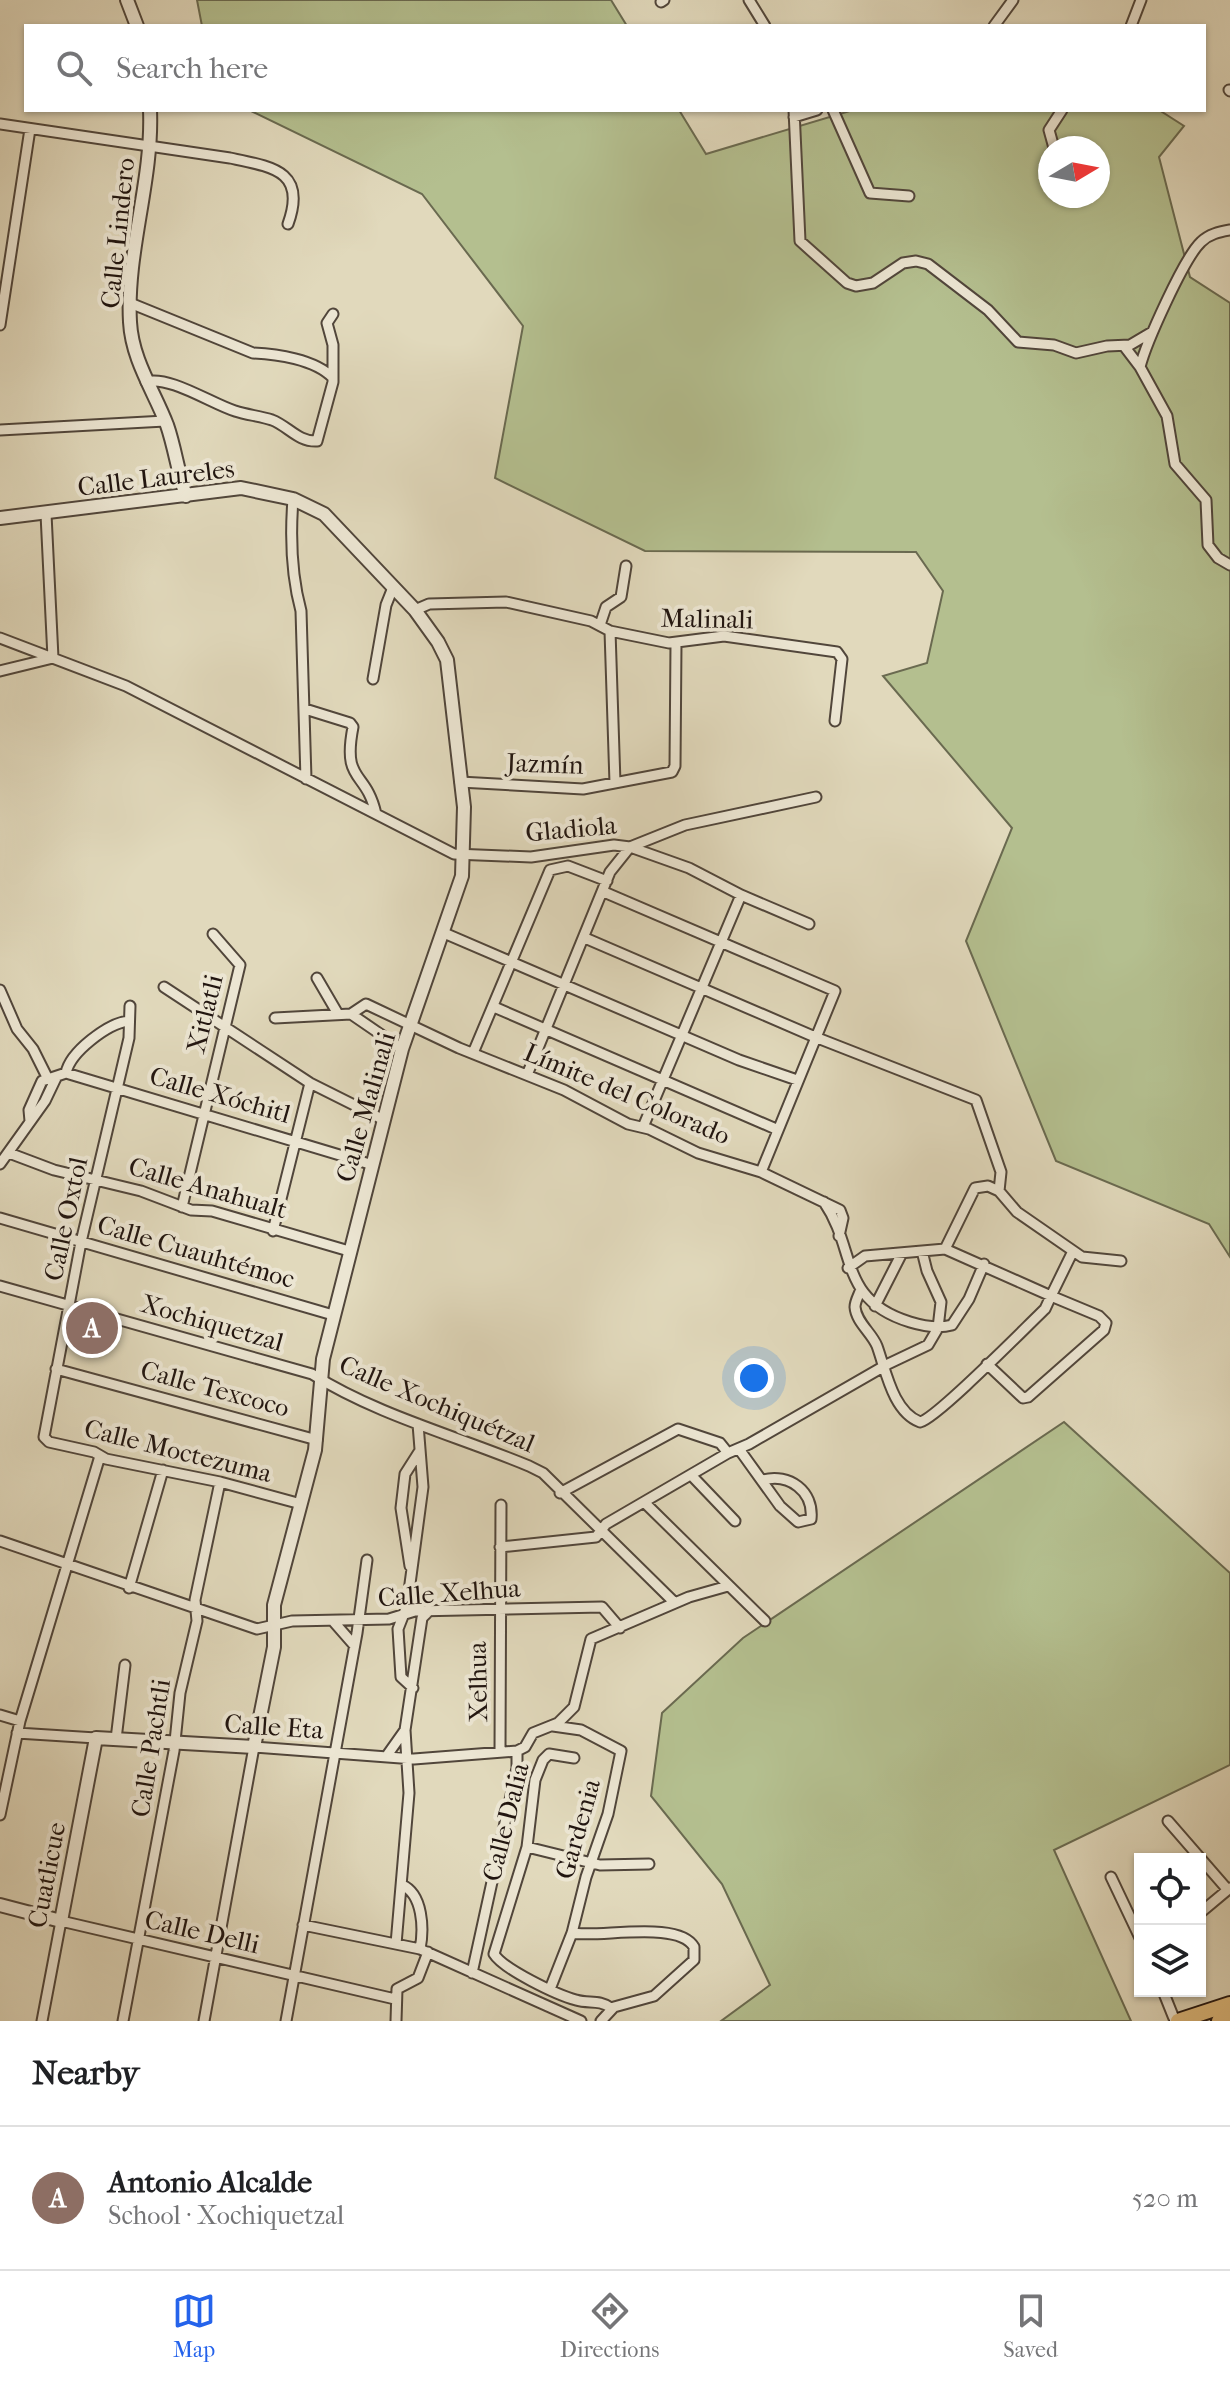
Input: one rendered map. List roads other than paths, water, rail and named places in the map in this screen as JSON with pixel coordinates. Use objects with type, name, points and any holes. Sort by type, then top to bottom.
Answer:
[{"type":"main road","points":[[1177,2021],[1230,2004]]},
{"type":"main road","points":[[1219,2021],[1230,2018]]},
{"type":"street","points":[[127,0],[136,24]]},
{"type":"street","points":[[749,0],[764,24]]},
{"type":"street","points":[[995,24],[1013,0]]},
{"type":"street","points":[[1132,24],[1141,0]]},
{"type":"street","name":"Calle Lindero","points":[[150,112],[150,147],[130,303],[132,338],[146,382],[165,421],[186,496]]},
{"type":"street","points":[[834,112],[870,193],[909,196]]},
{"type":"street","points":[[1051,136],[1049,130],[1061,112]]},
{"type":"street","points":[[794,114],[800,243],[847,283],[864,286],[898,265],[919,261],[940,272],[988,310],[1015,341],[1054,345],[1076,353],[1107,346],[1124,346],[1152,332]]},
{"type":"street","points":[[0,124],[230,158],[283,175],[295,191],[288,224]]},
{"type":"street","points":[[0,325],[30,129]]},
{"type":"street","points":[[1140,367],[1152,332],[1196,248],[1211,235],[1230,230]]},
{"type":"street","points":[[0,236],[12,238]]},
{"type":"street","points":[[130,303],[253,353],[269,351],[325,370],[333,378]]},
{"type":"street","points":[[146,382],[156,380],[204,395],[228,409],[271,420],[295,435],[315,442],[320,437],[333,378],[333,345],[327,329],[333,314]]},
{"type":"street","points":[[1124,346],[1140,367],[1167,416],[1175,464],[1206,500],[1208,545],[1218,558],[1230,565]]},
{"type":"street","points":[[0,430],[165,421]]},
{"type":"street","name":"Calle Laureles","points":[[0,518],[241,488],[293,499],[331,519],[392,590],[415,610]]},
{"type":"street","points":[[293,499],[291,547],[295,588],[301,609],[306,779]]},
{"type":"street","points":[[46,514],[53,658]]},
{"type":"street","points":[[600,625],[606,607],[621,597],[626,566]]},
{"type":"street","points":[[373,679],[386,605],[392,590]]},
{"type":"street","name":"Malinali","points":[[415,610],[429,604],[506,602],[600,625],[610,631],[676,644],[700,637],[724,636],[839,653],[842,659],[835,721]]},
{"type":"street","name":"Calle Malinali","points":[[204,2021],[274,1647],[274,1605],[317,1440],[319,1379],[333,1315],[402,1049],[462,876],[460,782],[445,654],[415,610]]},
{"type":"street","points":[[610,631],[615,783]]},
{"type":"street","points":[[0,638],[126,686],[449,852],[462,855]]},
{"type":"street","name":"Jazmín","points":[[460,782],[583,789],[674,770],[676,644]]},
{"type":"street","points":[[0,671],[53,658]]},
{"type":"street","points":[[305,709],[350,723],[353,727],[348,755],[351,771],[371,794],[376,814]]},
{"type":"street","name":"Gladiola","points":[[462,855],[549,854],[614,845],[630,847],[685,825],[816,797]]},
{"type":"street","points":[[527,1075],[614,865],[630,847],[689,868],[741,895],[809,924]]},
{"type":"street","points":[[473,1053],[553,867],[549,854]]},
{"type":"street","points":[[553,867],[571,866],[605,886],[833,989],[835,997],[797,1080],[790,1105],[776,1129],[761,1172]]},
{"type":"street","points":[[643,1127],[741,895]]},
{"type":"street","points":[[444,933],[681,1035],[797,1080]]},
{"type":"street","name":"Xitlatli","points":[[182,1207],[240,965],[213,934]]},
{"type":"street","points":[[585,938],[815,1037],[976,1100],[1001,1172],[999,1191]]},
{"type":"street","points":[[317,978],[338,1014]]},
{"type":"street","points":[[164,987],[310,1083],[384,1120]]},
{"type":"street","points":[[0,990],[17,1029],[51,1078],[45,1101],[0,1164]]},
{"type":"street","name":"Límite del Colorado","points":[[351,1014],[365,1003],[473,1053],[564,1090],[628,1124],[643,1127],[698,1153],[761,1172],[824,1202],[842,1214],[839,1236],[848,1268]]},
{"type":"street","name":"Calle Oxtol","points":[[45,1440],[81,1242],[129,1038],[130,1006]]},
{"type":"street","points":[[494,1007],[776,1129]]},
{"type":"street","points":[[275,1018],[351,1014],[402,1049]]},
{"type":"street","points":[[51,1078],[66,1073],[71,1060],[87,1045],[121,1022],[129,1021]]},
{"type":"street","name":"Calle Xóchitl","points":[[66,1073],[205,1112],[373,1165]]},
{"type":"street","points":[[273,1231],[310,1083]]},
{"type":"street","name":"Calle Anahualt","points":[[9,1153],[54,1170],[134,1188],[182,1207],[212,1211],[349,1251]]},
{"type":"street","points":[[945,1249],[975,1188],[988,1186],[999,1191],[1017,1212],[1088,1260],[1121,1261]]},
{"type":"street","name":"Calle Cuauhtémoc","points":[[0,1218],[333,1315]]},
{"type":"street","points":[[984,1264],[969,1299],[952,1325],[938,1328],[898,1318],[875,1306],[848,1268],[865,1256],[945,1249],[984,1264],[1099,1316],[1105,1328],[1028,1397],[1023,1398],[987,1364]]},
{"type":"street","points":[[500,1547],[593,1538],[606,1524],[728,1453],[926,1347],[938,1328],[941,1299],[929,1278],[922,1251]]},
{"type":"street","points":[[861,1289],[856,1303],[857,1312],[877,1345],[882,1368],[908,1414],[923,1422],[943,1409],[1045,1309],[1073,1251]]},
{"type":"street","points":[[875,1306],[902,1253]]},
{"type":"street","name":"Xochiquetzal","points":[[0,1286],[312,1374],[319,1379]]},
{"type":"street","name":"Calle Texcoco","points":[[56,1369],[317,1440]]},
{"type":"street","name":"Calle Xochiquétzal","points":[[319,1379],[418,1424],[543,1473],[675,1603]]},
{"type":"street","points":[[413,1688],[401,1677],[398,1629],[404,1614],[423,1487],[418,1424]]},
{"type":"street","points":[[560,1493],[678,1429],[720,1443],[728,1453]]},
{"type":"street","name":"Calle Moctezuma","points":[[45,1440],[301,1504]]},
{"type":"street","points":[[739,1449],[763,1480],[795,1520],[811,1519],[809,1503],[794,1482],[782,1478],[763,1480]]},
{"type":"street","points":[[412,1568],[402,1524],[402,1491],[405,1474],[419,1452]]},
{"type":"street","points":[[0,1815],[20,1721],[100,1456]]},
{"type":"street","points":[[129,1588],[163,1470]]},
{"type":"street","points":[[692,1476],[735,1521]]},
{"type":"street","name":"Calle Pachtli","points":[[123,2021],[180,1693],[197,1621],[195,1600],[220,1482]]},
{"type":"street","points":[[402,1491],[419,1514]]},
{"type":"street","points":[[645,1503],[765,1621]]},
{"type":"street","name":"Xelhua","points":[[500,1752],[501,1505]]},
{"type":"street","points":[[0,1541],[129,1588],[257,1629],[273,1625]]},
{"type":"street","points":[[286,2021],[367,1560]]},
{"type":"street","points":[[472,1973],[521,1749],[533,1733],[553,1726],[571,1712],[577,1702],[589,1641],[675,1603],[728,1586]]},
{"type":"street","name":"Calle Xelhua","points":[[273,1625],[292,1621],[389,1619],[429,1611],[602,1607],[620,1628]]},
{"type":"street","points":[[396,1944],[409,1793],[405,1730],[422,1618],[429,1611]]},
{"type":"street","points":[[333,1621],[354,1645]]},
{"type":"street","points":[[116,1739],[125,1665]]},
{"type":"street","points":[[0,1715],[20,1721]]},
{"type":"street","name":"Gardenia","points":[[550,1989],[572,1933],[608,1814],[621,1751],[581,1730],[553,1726]]},
{"type":"street","points":[[388,1754],[405,1730]]},
{"type":"street","name":"Calle Eta","points":[[17,1733],[388,1754],[406,1758],[521,1749]]},
{"type":"street","name":"Cuatlicue","points":[[42,2021],[96,1738]]},
{"type":"street","name":"Calle Dalia","points":[[550,1989],[494,1954],[527,1847],[533,1789],[543,1760],[549,1754],[574,1758]]},
{"type":"street","points":[[1168,1821],[1228,1888],[1206,1908]]},
{"type":"street","points":[[527,1847],[593,1863],[649,1864]]},
{"type":"street","points":[[1111,1877],[1134,1925]]},
{"type":"street","points":[[396,2021],[398,1987],[418,1978],[424,1950],[417,1901],[411,1890],[402,1885]]},
{"type":"street","name":"Calle Delli","points":[[0,1905],[139,1941],[395,1999]]},
{"type":"street","points":[[303,1925],[424,1950],[581,2021]]},
{"type":"street","points":[[572,1933],[607,1931],[684,1936],[692,1943],[695,1957],[654,1996],[611,2008],[601,2021]]},
{"type":"street","points":[[550,1989],[578,2001],[600,2001],[611,2008]]},
{"type":"street","points":[[1166,1997],[1177,2021]]},
{"type":"place","name":"Antonio Alcalde","points":[[92,1328]]}]
